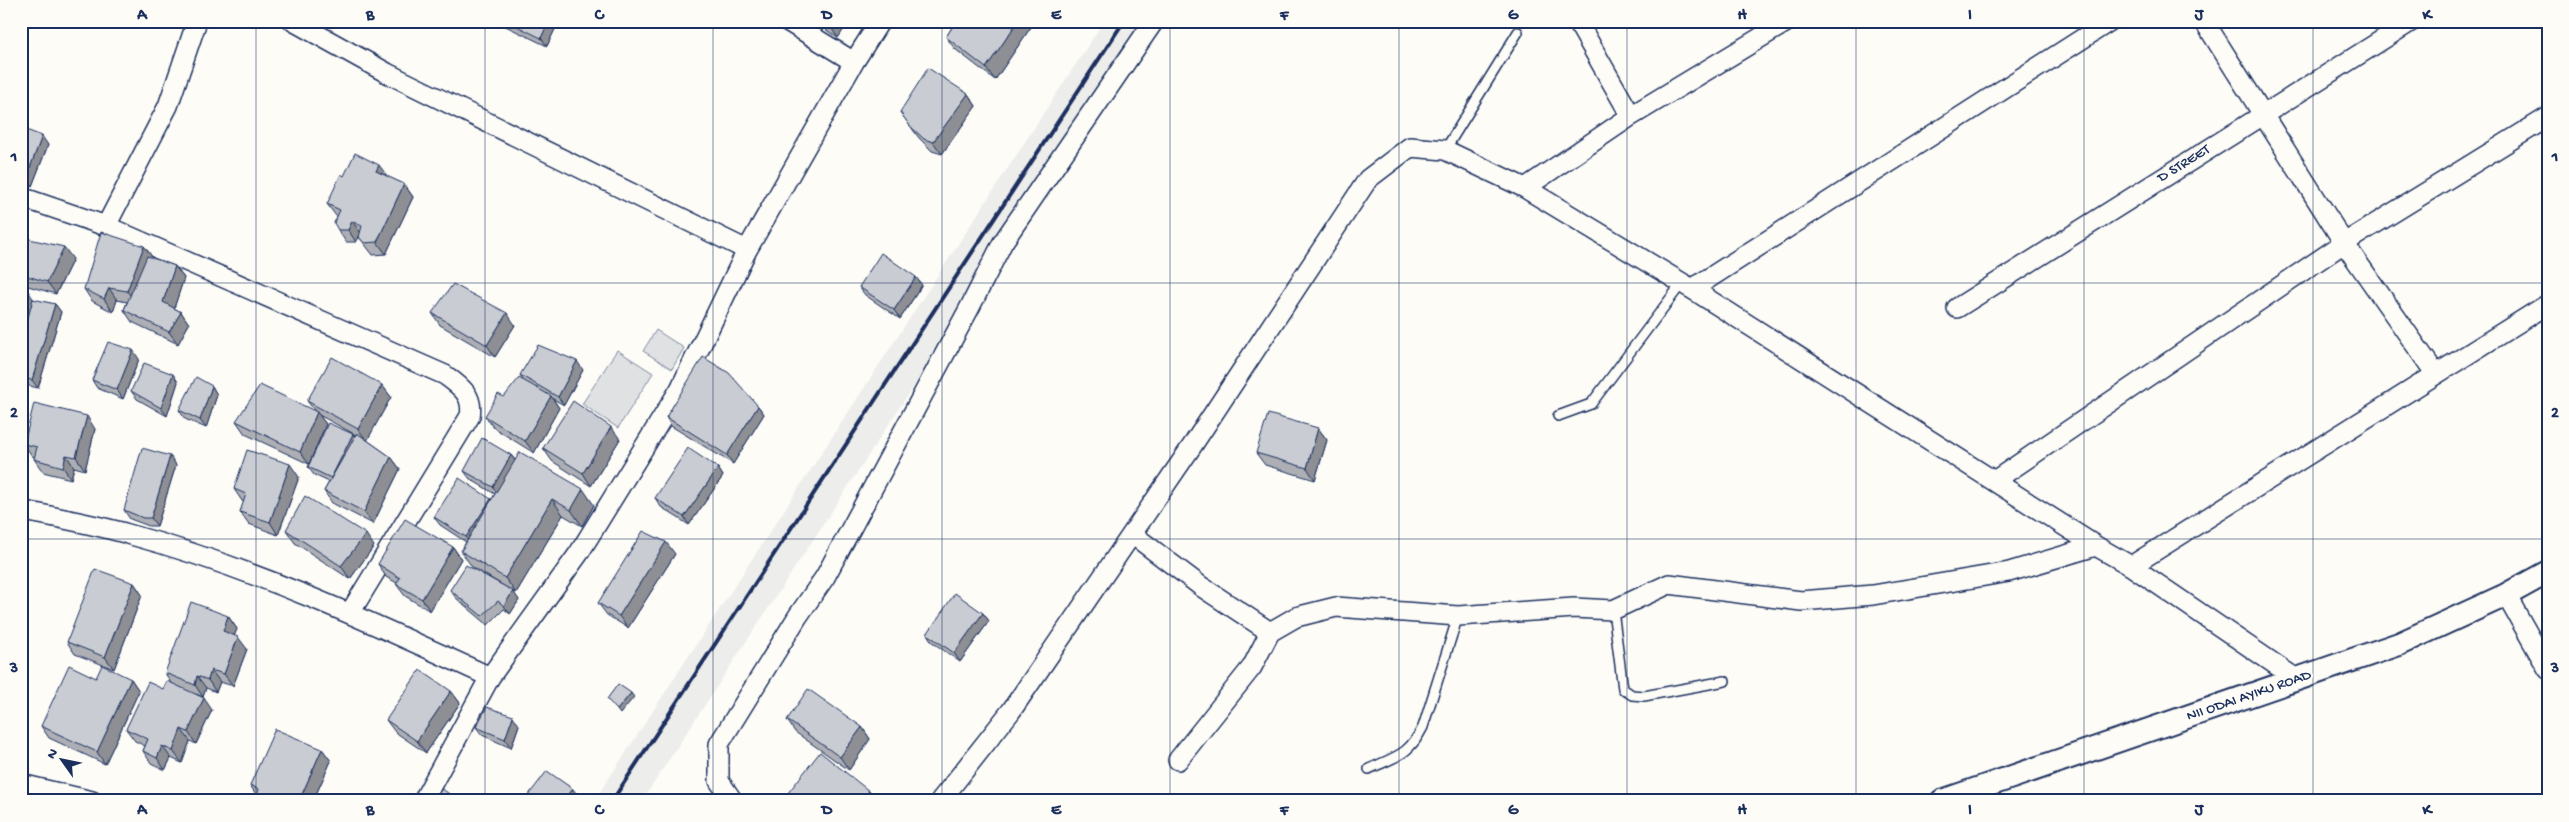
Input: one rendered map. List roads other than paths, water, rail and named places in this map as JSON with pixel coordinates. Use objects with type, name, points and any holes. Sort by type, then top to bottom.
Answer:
[{"type":"street","points":[[106,226],[168,106],[197,21]]},
{"type":"street","points":[[293,21],[386,73],[747,250]]},
{"type":"street","points":[[787,21],[854,62]]},
{"type":"street","points":[[423,801],[490,677],[534,620],[579,553],[680,389],[747,250],[854,62],[880,21]]},
{"type":"street","points":[[729,800],[719,781],[719,744],[798,616],[825,577],[970,308],[1003,242],[1154,21]]},
{"type":"street","points":[[1577,21],[1631,116]]},
{"type":"street","points":[[1525,188],[1762,27],[1788,21]]},
{"type":"street","points":[[1687,286],[2110,21]]},
{"type":"street","points":[[2204,21],[2344,243],[2435,373]]},
{"type":"street","name":"D STREET","points":[[1957,308],[2412,21]]},
{"type":"street","points":[[1994,481],[2344,243],[2548,117]]},
{"type":"street","points":[[940,801],[1011,711],[1132,534],[1368,179],[1410,147],[1445,150],[1525,188],[1687,286],[2096,546],[2131,566],[2298,680]]},
{"type":"street","points":[[21,197],[106,226],[445,374],[469,396],[470,416],[350,613]]},
{"type":"street","points":[[2131,566],[2435,373],[2548,304]]},
{"type":"street","points":[[21,510],[128,534],[196,555],[350,613],[490,677]]},
{"type":"street","points":[[1132,534],[1202,587],[1270,632]]},
{"type":"street","points":[[1178,760],[1252,667],[1270,632],[1296,617],[1336,607],[1458,616],[1574,608],[1613,610],[1669,584],[1801,601],[1873,596],[2009,572],[2096,546]]},
{"type":"street","name":"NII ODAI AYIKU ROAD","points":[[1942,801],[2398,644],[2506,595],[2548,572]]},
{"type":"street","points":[[2506,595],[2548,669]]},
{"type":"street","points":[[21,784],[92,801]]},
{"type":"lane","points":[[1445,150],[1518,32]]},
{"type":"lane","points":[[1558,416],[1591,404],[1687,286]]},
{"type":"lane","points":[[1613,610],[1623,689],[1632,695],[1644,696],[1725,681]]},
{"type":"lane","points":[[1369,769],[1405,752],[1415,742],[1423,726],[1458,616]]},
{"type":"railway","points":[[612,801],[1124,21]]}]
